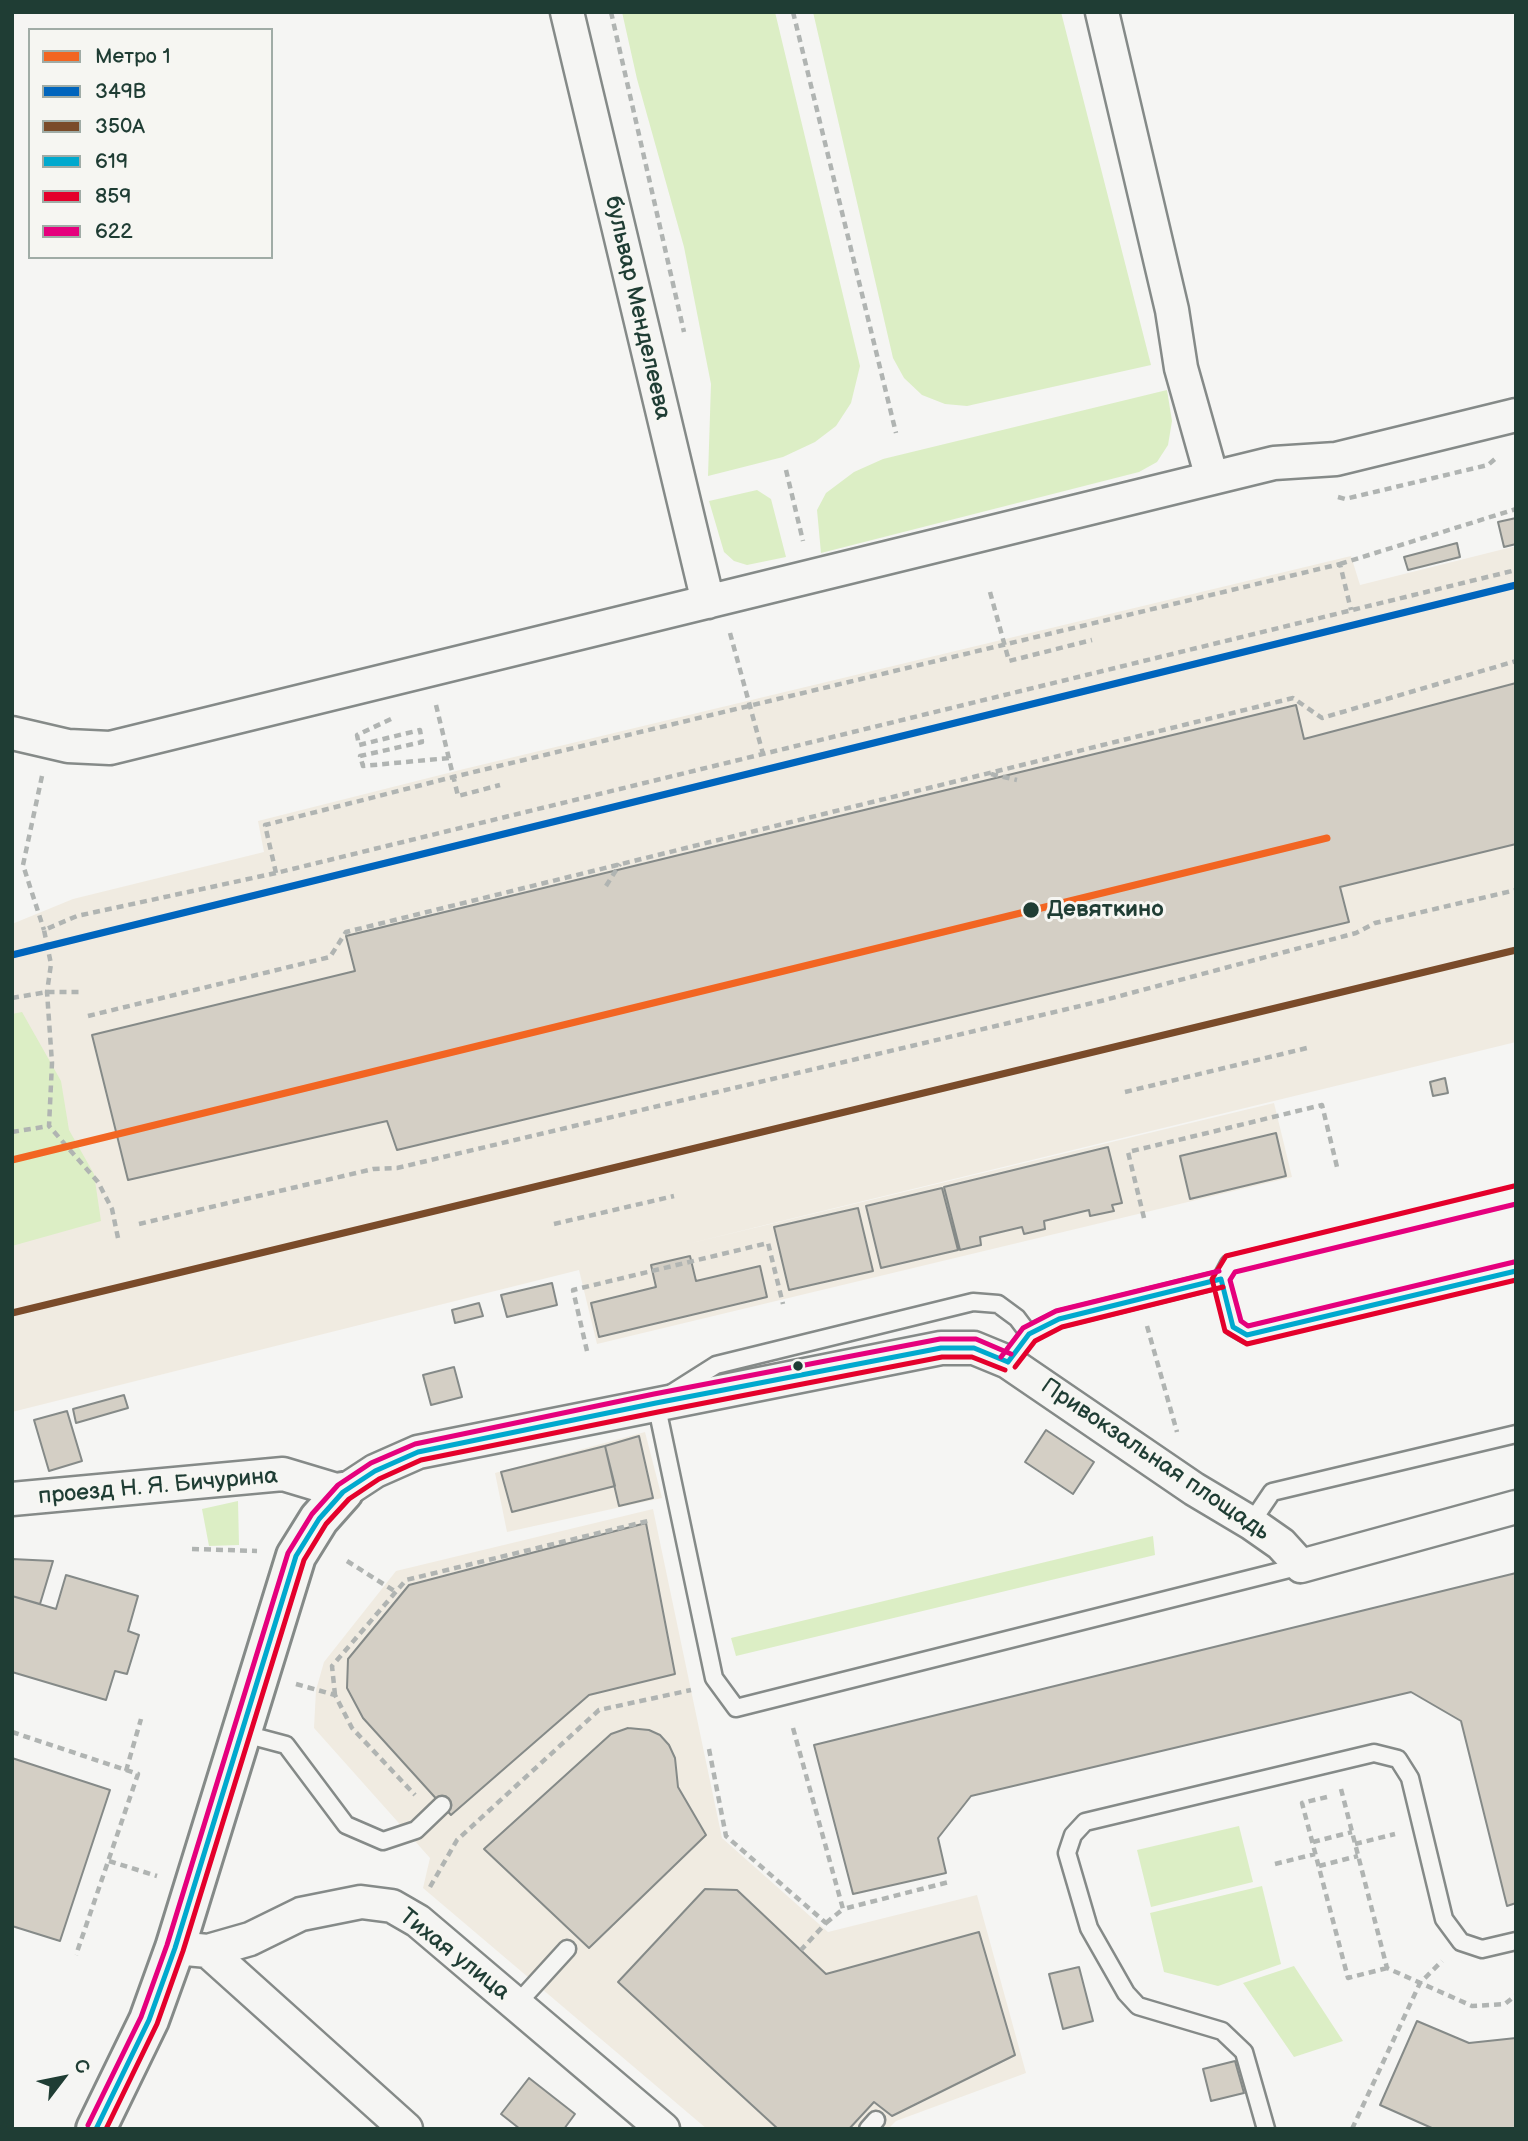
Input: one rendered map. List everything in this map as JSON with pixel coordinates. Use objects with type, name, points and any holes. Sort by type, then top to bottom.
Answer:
[{"type":"street","name":"бульвар Менделеева","points":[[567,12],[708,602]]},
{"type":"street","points":[[1102,12],[1172,310],[1181,368],[1212,478]]},
{"type":"street","points":[[12,733],[68,746],[110,748],[1274,463],[1336,459],[1516,415]]},
{"type":"street","name":"Привокзальная площадь","points":[[343,1492],[375,1471],[418,1452],[941,1348],[974,1348],[1008,1362],[1194,1489],[1251,1523],[1282,1544],[1301,1566]]},
{"type":"street","name":"проезд Н. Я. Бичурина","points":[[12,1499],[283,1474],[343,1492]]},
{"type":"street","points":[[96,2129],[149,2020],[192,1949],[241,1733],[296,1556],[319,1519],[343,1492]]},
{"type":"street","points":[[1301,1566],[1516,1507]]},
{"type":"street","name":"Тихая улица","points":[[192,1949],[250,1940],[301,1913],[361,1902],[391,1906],[418,1921],[663,2129]]},
{"type":"street","points":[[192,1949],[406,2129]]},
{"type":"lane","points":[[1516,1195],[1229,1264],[1221,1279],[1233,1327],[1247,1335],[1516,1271]]},
{"type":"lane","points":[[1008,1362],[1028,1334],[1059,1320],[1221,1279]]},
{"type":"lane","points":[[1028,1334],[1017,1318],[998,1304],[973,1302],[716,1365],[656,1404],[714,1678],[736,1708],[1301,1566]]},
{"type":"lane","points":[[1251,1523],[1272,1492],[1516,1434]]},
{"type":"lane","points":[[241,1733],[286,1745],[345,1825],[383,1841],[416,1830],[437,1809]]},
{"type":"lane","points":[[1266,2129],[1244,2052],[1222,2031],[1138,2006],[1126,1993],[1089,1928],[1067,1853],[1073,1835],[1085,1822],[1374,1753],[1398,1759],[1410,1778],[1444,1919],[1461,1942],[1482,1949],[1516,1941]]},
{"type":"lane","points":[[516,2005],[567,1949]]},
{"type":"path","points":[[793,12],[896,433]]},
{"type":"path","points":[[786,470],[805,548]]},
{"type":"path","points":[[276,873],[265,825],[453,777],[1340,564],[1516,509]]},
{"type":"path","points":[[1340,564],[1351,610]]},
{"type":"path","points":[[44,930],[77,916],[276,873],[1516,569]]},
{"type":"path","points":[[990,592],[1009,661],[1092,640]]},
{"type":"path","points":[[729,629],[763,754]]},
{"type":"path","points":[[88,1016],[330,957],[346,932],[1293,698],[1322,718],[1516,661]]},
{"type":"path","points":[[436,707],[458,796],[500,785]]},
{"type":"path","points":[[398,715],[357,735],[359,745],[419,730],[422,742],[360,756],[363,766],[449,758]]},
{"type":"path","points":[[44,768],[23,865],[44,930],[51,964],[47,992],[52,1063],[49,1126],[98,1182],[112,1209],[118,1238]]},
{"type":"path","points":[[987,773],[1017,780]]},
{"type":"path","points":[[606,886],[620,864]]},
{"type":"path","points":[[139,1224],[373,1169],[397,1168],[1087,1004],[1356,933],[1375,923],[1516,890]]},
{"type":"path","points":[[12,998],[47,992],[83,992]]},
{"type":"path","points":[[1125,1092],[1307,1048]]},
{"type":"path","points":[[1144,1218],[1128,1152],[1322,1105],[1338,1171]]},
{"type":"path","points":[[12,1132],[49,1126]]},
{"type":"path","points":[[554,1224],[674,1196]]},
{"type":"path","points":[[587,1351],[573,1290],[768,1243],[783,1304]]},
{"type":"path","points":[[1146,1323],[1180,1438]]},
{"type":"path","points":[[457,1840],[437,1809],[352,1728],[335,1695],[332,1666],[406,1580],[680,1513]]},
{"type":"path","points":[[192,1549],[258,1551]]},
{"type":"path","points":[[347,1561],[396,1592]]},
{"type":"path","points":[[292,1682],[335,1695]]},
{"type":"path","points":[[429,1888],[457,1840],[599,1710],[694,1689]]},
{"type":"path","points":[[126,1770],[141,1719]]},
{"type":"path","points":[[793,1728],[843,1909]]},
{"type":"path","points":[[12,1732],[138,1774],[76,1955]]},
{"type":"path","points":[[709,1749],[726,1836],[826,1923]]},
{"type":"path","points":[[1338,1780],[1387,1968]]},
{"type":"path","points":[[1342,1793],[1302,1803],[1348,1978],[1387,1968],[1472,2006],[1505,2004],[1516,1996]]},
{"type":"path","points":[[1313,1842],[1352,1832]]},
{"type":"path","points":[[1355,1844],[1401,1832]]},
{"type":"path","points":[[1275,1864],[1315,1854]]},
{"type":"path","points":[[1319,1866],[1358,1856]]},
{"type":"path","points":[[109,1861],[165,1879]]},
{"type":"path","points":[[801,1950],[843,1909],[949,1882]]},
{"type":"path","points":[[1352,2129],[1420,1983],[1461,1942]]},
{"type":"shaded area","points":[[1516,546],[1516,1042],[679,1246],[1274,1103],[1292,1177],[597,1344],[579,1270],[12,1412],[12,924],[73,899],[264,852],[258,821],[464,769],[1351,556],[1360,585]]},
{"type":"shaded area","points":[[645,1432],[662,1498],[507,1532],[495,1473]]},
{"type":"shaded area","points":[[653,1509],[722,1838],[828,1932],[977,1895],[1026,2073],[896,2121],[888,2129],[707,2129],[423,1888],[430,1858],[314,1728],[316,1690],[324,1662],[396,1571]]},
{"type":"green space","points":[[622,12],[775,12],[860,366],[851,403],[836,426],[815,442],[783,457],[708,476],[711,384],[684,247],[637,79]]},
{"type":"green space","points":[[813,12],[1061,12],[1151,365],[967,406],[945,404],[922,395],[904,378],[893,358]]},
{"type":"green space","points":[[1167,390],[1172,421],[1168,445],[1157,462],[1139,472],[821,553],[817,510],[826,493],[854,472],[883,459]]},
{"type":"green space","points":[[757,490],[771,499],[786,557],[747,565],[734,561],[724,552],[709,501]]},
{"type":"green space","points":[[22,1012],[61,1081],[69,1130],[94,1174],[101,1221],[12,1246],[12,1014]]},
{"type":"green space","points":[[238,1501],[239,1545],[209,1546],[202,1509]]},
{"type":"green space","points":[[1153,1536],[1155,1555],[736,1656],[731,1638]]},
{"type":"green space","points":[[1239,1826],[1253,1882],[1151,1907],[1137,1850]]},
{"type":"green space","points":[[1262,1886],[1281,1964],[1218,1986],[1164,1972],[1150,1913]]},
{"type":"green space","points":[[1294,1966],[1343,2041],[1294,2057],[1243,1983]]},
{"type":"building","points":[[1516,518],[1516,544],[1504,547],[1498,522]]},
{"type":"building","points":[[1457,543],[1460,557],[1408,570],[1404,557]]},
{"type":"building","points":[[1516,683],[1516,844],[1340,887],[1349,922],[397,1150],[387,1121],[128,1180],[92,1035],[355,971],[346,936],[1296,705],[1304,739]]},
{"type":"building","points":[[1445,1078],[1448,1093],[1433,1096],[1430,1082]]},
{"type":"building","points":[[1276,1133],[1286,1176],[1190,1199],[1180,1156]]},
{"type":"building","points":[[1108,1147],[1122,1203],[1112,1205],[1114,1211],[1090,1216],[1089,1210],[1044,1221],[1045,1229],[1024,1234],[1022,1227],[980,1237],[981,1245],[960,1250],[944,1187]]},
{"type":"building","points":[[942,1188],[958,1250],[881,1268],[866,1206]]},
{"type":"building","points":[[858,1208],[873,1271],[789,1290],[774,1227]]},
{"type":"building","points":[[690,1256],[696,1281],[760,1266],[767,1297],[599,1337],[591,1303],[656,1287],[651,1265]]},
{"type":"building","points":[[552,1283],[557,1305],[507,1317],[501,1295]]},
{"type":"building","points":[[479,1303],[483,1316],[455,1323],[452,1310]]},
{"type":"building","points":[[454,1367],[462,1397],[431,1405],[423,1375]]},
{"type":"building","points":[[124,1395],[128,1408],[76,1423],[73,1409]]},
{"type":"building","points":[[67,1411],[82,1461],[49,1471],[34,1420]]},
{"type":"building","points":[[1046,1430],[1094,1462],[1073,1494],[1025,1462]]},
{"type":"building","points":[[639,1436],[653,1498],[619,1506],[605,1446]]},
{"type":"building","points":[[605,1446],[615,1486],[512,1512],[501,1472]]},
{"type":"building","points":[[646,1523],[675,1674],[589,1695],[451,1815],[363,1718],[347,1688],[348,1659],[409,1585]]},
{"type":"building","points":[[12,1559],[53,1561],[40,1604],[12,1596]]},
{"type":"building","points":[[1516,1573],[1516,1903],[1507,1906],[1461,1721],[1411,1692],[971,1796],[938,1838],[946,1873],[853,1894],[814,1745]]},
{"type":"building","points":[[66,1575],[138,1596],[128,1631],[139,1635],[127,1674],[115,1671],[106,1700],[12,1672],[12,1596],[56,1609]]},
{"type":"building","points":[[628,1728],[649,1730],[660,1735],[669,1745],[675,1758],[678,1787],[706,1835],[589,1948],[484,1849],[611,1734]]},
{"type":"building","points":[[12,1758],[110,1790],[60,1941],[12,1926]]},
{"type":"building","points":[[705,1889],[737,1890],[826,1974],[979,1932],[1015,2055],[892,2116],[874,2102],[849,2129],[778,2129],[618,1982]]},
{"type":"building","points":[[1079,1967],[1093,2021],[1063,2029],[1049,1974]]},
{"type":"building","points":[[1417,2021],[1469,2043],[1516,2038],[1516,2129],[1434,2129],[1380,2105]]},
{"type":"building","points":[[1235,2061],[1244,2093],[1211,2101],[1203,2069]]},
{"type":"building","points":[[529,2078],[575,2114],[564,2129],[520,2129],[501,2114]]},
{"type":"metro line","name":"1","points":[[12,1160],[1327,838]]},
{"type":"transit line","name":"349В","points":[[12,955],[1516,585]]},
{"type":"transit line","name":"350А","points":[[12,1313],[1516,950]]},
{"type":"transit line","name":"859","points":[[1514,1186],[1226,1256],[1212,1279],[1225,1331],[1247,1344],[1516,1280]]},
{"type":"transit line","name":"622","points":[[1514,1262],[1248,1326],[1241,1321],[1230,1280],[1235,1272],[1516,1204]]},
{"type":"transit line","name":"622","points":[[1001,1357],[1023,1328],[1056,1311],[1219,1271]]},
{"type":"transit line","name":"619","points":[[1221,1279],[1233,1327],[1247,1335],[1516,1271]]},
{"type":"transit line","name":"619","points":[[1008,1362],[1029,1334],[1059,1319],[1221,1279]]},
{"type":"transit line","name":"859","points":[[1015,1367],[1035,1341],[1062,1327],[1223,1287]]},
{"type":"transit line","name":"622","points":[[88,2125],[141,2017],[167,1945],[288,1553],[312,1514],[338,1485],[371,1463],[415,1444],[654,1394],[940,1339],[976,1339],[1011,1354]]},
{"type":"transit line","name":"619","points":[[96,2129],[149,2020],[175,1948],[296,1556],[319,1519],[343,1492],[375,1471],[418,1452],[656,1403],[941,1348],[974,1348],[1008,1362]]},
{"type":"transit line","name":"859","points":[[106,2129],[157,2024],[183,1951],[304,1560],[326,1524],[349,1499],[379,1479],[421,1460],[658,1412],[942,1357],[972,1357],[1005,1370]]},
{"type":"place","name":"Девяткино","points":[[1031,910]]}]
